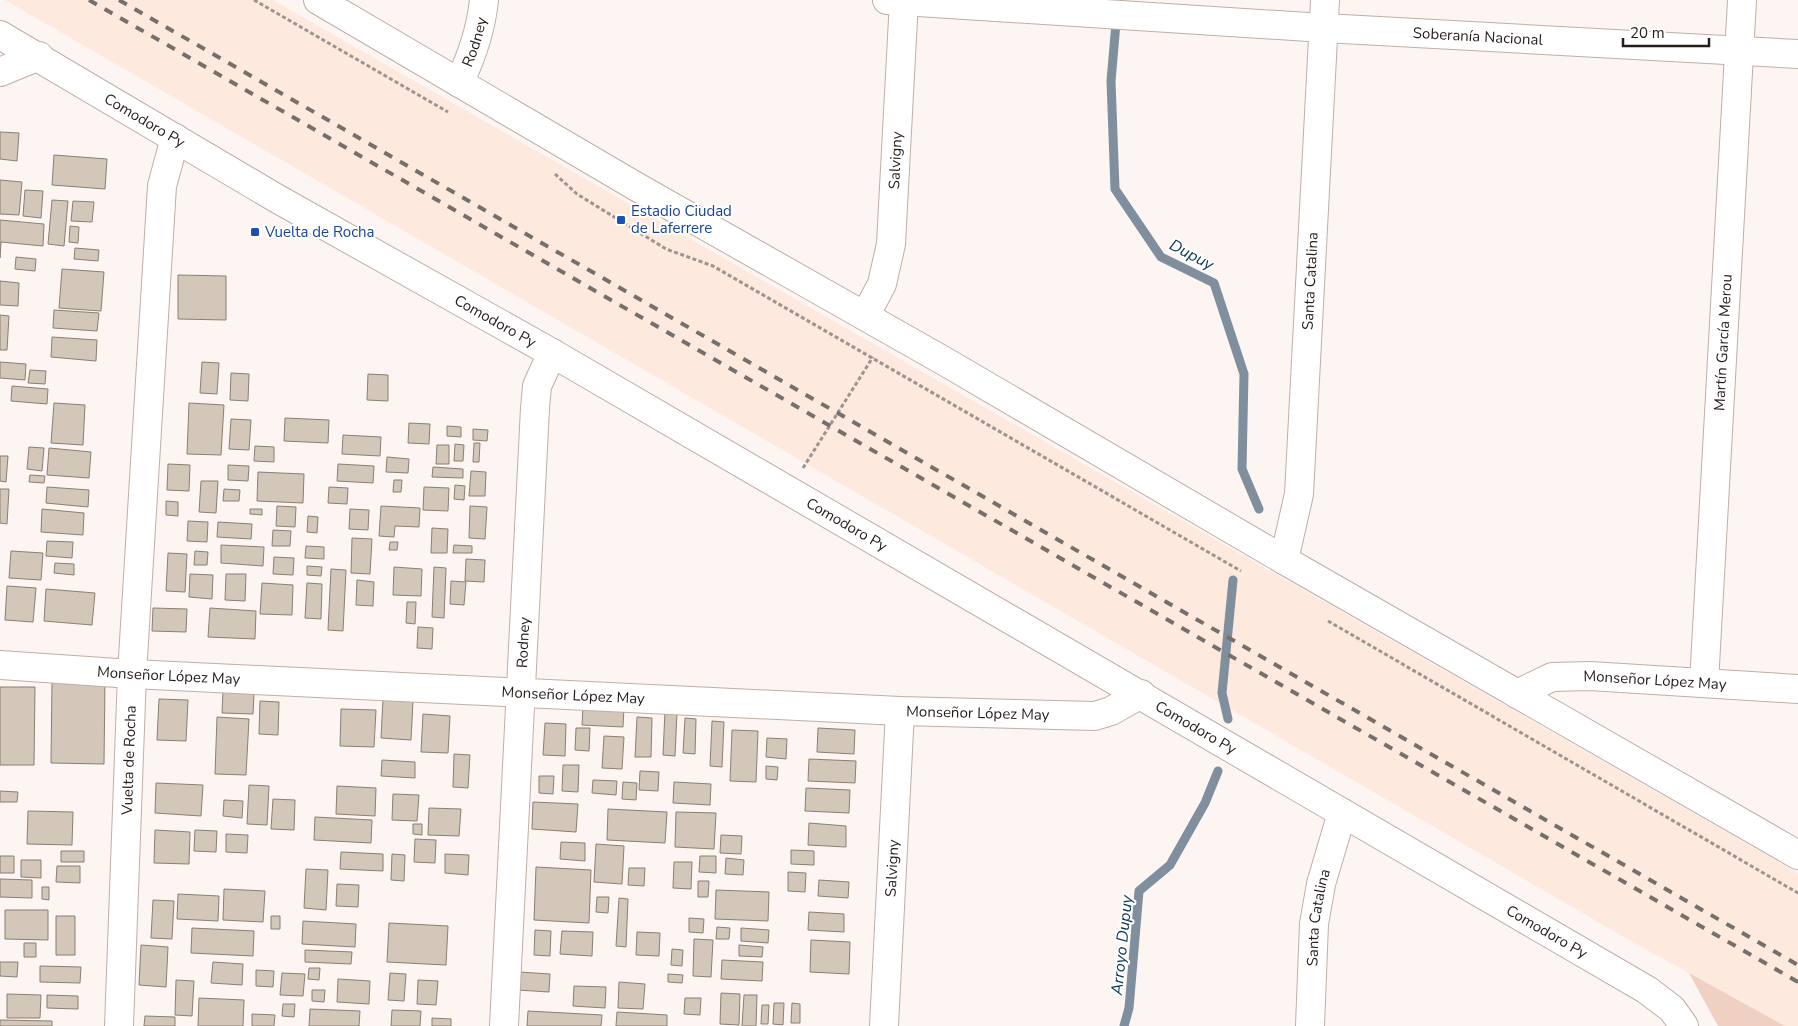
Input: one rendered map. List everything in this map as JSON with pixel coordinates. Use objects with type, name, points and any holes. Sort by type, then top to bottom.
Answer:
[{"type":"street","points":[[318,0],[1284,560],[1798,855]]},
{"type":"street","name":"Rodney","points":[[459,83],[473,54],[482,19],[484,0]]},
{"type":"street","points":[[887,0],[904,0]]},
{"type":"street","name":"Soberanía Nacional","points":[[904,0],[1158,18],[1798,54]]},
{"type":"street","name":"Salvigny","points":[[865,316],[882,284],[891,244],[904,0]]},
{"type":"street","name":"Santa Catalina","points":[[1284,560],[1299,494],[1325,0]]},
{"type":"street","name":"Martín García Merou","points":[[1704,684],[1742,0]]},
{"type":"street","name":"Comodoro Py","points":[[0,35],[39,56],[276,198],[552,353],[1647,990],[1672,1009],[1684,1026]]},
{"type":"street","points":[[0,72],[39,56]]},
{"type":"street","name":"Vuelta de Rocha","points":[[119,1026],[132,674],[162,186],[175,138]]},
{"type":"street","name":"Rodney","points":[[504,1026],[535,408],[537,386],[552,353]]},
{"type":"street","name":"Monseñor López May","points":[[0,665],[132,674],[900,711],[1095,716],[1111,711],[1140,694]]},
{"type":"street","name":"Monseñor López May","points":[[1517,694],[1552,677],[1590,676],[1798,688]]},
{"type":"street","name":"Salvigny","points":[[884,1026],[900,711]]},
{"type":"street","name":"Santa Catalina","points":[[1310,1026],[1314,924],[1321,884],[1342,813]]},
{"type":"path","points":[[254,0],[456,117]]},
{"type":"path","points":[[552,171],[577,194],[666,249],[714,266],[1243,572]]},
{"type":"path","points":[[789,492],[890,330]]},
{"type":"path","points":[[1320,616],[1798,893]]},
{"type":"shaded area","points":[[5,0],[273,0],[1798,873],[1798,1026],[1785,1026],[1636,944]]},
{"type":"shaded area","points":[[1689,973],[1785,1026],[1718,1026]]},
{"type":"building","points":[[0,132],[19,133],[17,161],[0,159]]},
{"type":"building","points":[[54,155],[107,159],[105,189],[52,185]]},
{"type":"building","points":[[0,180],[22,182],[19,215],[0,214]]},
{"type":"building","points":[[25,190],[43,191],[41,218],[23,216]]},
{"type":"building","points":[[52,200],[68,201],[64,246],[48,244]]},
{"type":"building","points":[[73,201],[94,202],[92,222],[71,221]]},
{"type":"building","points":[[0,220],[44,224],[43,246],[1,242],[0,258]]},
{"type":"building","points":[[70,226],[79,227],[78,243],[69,242]]},
{"type":"building","points":[[75,248],[99,250],[98,261],[74,259]]},
{"type":"building","points":[[16,257],[36,259],[35,271],[15,269]]},
{"type":"building","points":[[62,269],[104,272],[101,311],[59,308]]},
{"type":"building","points":[[178,275],[226,276],[226,320],[178,319]]},
{"type":"building","points":[[0,281],[19,283],[18,306],[0,305]]},
{"type":"building","points":[[54,310],[99,313],[97,331],[53,328]]},
{"type":"building","points":[[0,315],[9,316],[7,350],[0,350]]},
{"type":"building","points":[[52,337],[97,340],[96,361],[51,357]]},
{"type":"building","points":[[0,362],[26,364],[25,380],[0,378]]},
{"type":"building","points":[[202,362],[219,363],[217,394],[200,393]]},
{"type":"building","points":[[30,370],[46,371],[45,384],[28,383]]},
{"type":"building","points":[[231,373],[249,374],[248,401],[230,400]]},
{"type":"building","points":[[368,374],[388,375],[388,401],[367,400]]},
{"type":"building","points":[[12,386],[48,389],[47,404],[11,401]]},
{"type":"building","points":[[54,403],[85,405],[83,445],[51,443]]},
{"type":"building","points":[[189,403],[224,405],[221,455],[187,454]]},
{"type":"building","points":[[285,418],[329,420],[328,443],[284,441]]},
{"type":"building","points":[[231,419],[251,420],[249,450],[229,449]]},
{"type":"building","points":[[409,423],[430,424],[429,444],[408,443]]},
{"type":"building","points":[[447,426],[461,427],[461,437],[447,436]]},
{"type":"building","points":[[473,429],[488,430],[487,441],[473,440]]},
{"type":"building","points":[[343,435],[381,437],[380,456],[342,454]]},
{"type":"building","points":[[474,443],[480,443],[479,462],[473,462]]},
{"type":"building","points":[[455,444],[464,445],[463,461],[454,461]]},
{"type":"building","points":[[437,445],[449,445],[449,464],[436,464]]},
{"type":"building","points":[[255,446],[274,447],[274,462],[254,461]]},
{"type":"building","points":[[29,447],[44,448],[42,471],[27,469]]},
{"type":"building","points":[[49,448],[91,452],[89,478],[47,475]]},
{"type":"building","points":[[0,456],[8,456],[6,482],[0,481]]},
{"type":"building","points":[[387,457],[409,459],[408,473],[386,472]]},
{"type":"building","points":[[168,464],[190,465],[189,491],[167,490]]},
{"type":"building","points":[[338,464],[374,466],[373,483],[337,481]]},
{"type":"building","points":[[228,465],[249,466],[248,481],[228,480]]},
{"type":"building","points":[[433,467],[463,469],[463,478],[432,477]]},
{"type":"building","points":[[471,471],[486,472],[485,496],[469,496]]},
{"type":"building","points":[[258,472],[304,474],[303,503],[257,501]]},
{"type":"building","points":[[30,475],[45,476],[44,483],[29,482]]},
{"type":"building","points":[[394,480],[402,480],[401,492],[393,492]]},
{"type":"building","points":[[201,481],[218,481],[216,513],[199,512]]},
{"type":"building","points":[[455,485],[465,486],[464,500],[454,499]]},
{"type":"building","points":[[47,487],[89,490],[88,507],[46,503]]},
{"type":"building","points":[[329,487],[348,488],[347,504],[328,503]]},
{"type":"building","points":[[424,487],[449,488],[448,511],[423,510]]},
{"type":"building","points":[[0,489],[9,489],[7,524],[0,523]]},
{"type":"building","points":[[224,489],[240,490],[239,501],[223,501]]},
{"type":"building","points":[[166,501],[178,502],[178,516],[166,515]]},
{"type":"building","points":[[277,506],[296,507],[295,527],[276,526]]},
{"type":"building","points":[[381,506],[420,508],[419,527],[395,526],[394,537],[379,536]]},
{"type":"building","points":[[470,506],[487,507],[485,539],[469,538]]},
{"type":"building","points":[[42,509],[84,513],[83,535],[41,532]]},
{"type":"building","points":[[250,509],[262,509],[262,515],[250,514]]},
{"type":"building","points":[[350,509],[369,510],[368,530],[349,529]]},
{"type":"building","points":[[308,516],[318,517],[317,533],[307,532]]},
{"type":"building","points":[[188,521],[208,522],[207,542],[187,541]]},
{"type":"building","points":[[218,522],[252,524],[251,539],[217,537]]},
{"type":"building","points":[[432,528],[448,529],[447,553],[431,553]]},
{"type":"building","points":[[273,530],[291,531],[290,546],[272,546]]},
{"type":"building","points":[[352,538],[372,539],[370,574],[351,573]]},
{"type":"building","points":[[47,541],[73,542],[72,558],[46,556]]},
{"type":"building","points":[[390,542],[398,542],[397,550],[389,550]]},
{"type":"building","points":[[221,545],[264,547],[263,566],[221,563]]},
{"type":"building","points":[[454,545],[472,546],[472,553],[453,553]]},
{"type":"building","points":[[306,546],[324,547],[324,559],[305,558]]},
{"type":"building","points":[[11,551],[43,553],[41,580],[9,578]]},
{"type":"building","points":[[195,551],[208,552],[207,565],[194,565]]},
{"type":"building","points":[[168,553],[187,554],[185,592],[166,591]]},
{"type":"building","points":[[274,557],[294,558],[293,575],[273,574]]},
{"type":"building","points":[[466,559],[485,560],[484,582],[465,581]]},
{"type":"building","points":[[55,563],[74,564],[74,575],[54,573]]},
{"type":"building","points":[[307,566],[322,567],[321,576],[307,575]]},
{"type":"building","points":[[394,567],[422,569],[421,596],[393,595]]},
{"type":"building","points":[[434,567],[446,568],[444,618],[432,617]]},
{"type":"building","points":[[331,569],[346,570],[343,631],[328,630]]},
{"type":"building","points":[[190,574],[213,575],[212,599],[189,597]]},
{"type":"building","points":[[226,574],[246,574],[245,601],[225,600]]},
{"type":"building","points":[[357,580],[374,582],[373,606],[356,605]]},
{"type":"building","points":[[451,581],[466,582],[464,605],[450,604]]},
{"type":"building","points":[[262,583],[293,585],[292,615],[260,614]]},
{"type":"building","points":[[307,583],[322,584],[321,619],[305,618]]},
{"type":"building","points":[[7,586],[36,588],[33,622],[5,620]]},
{"type":"building","points":[[46,589],[95,593],[92,625],[44,621]]},
{"type":"building","points":[[407,602],[416,602],[415,624],[406,623]]},
{"type":"building","points":[[153,608],[187,609],[186,632],[152,631]]},
{"type":"building","points":[[210,608],[256,611],[255,639],[208,637]]},
{"type":"building","points":[[418,627],[433,628],[432,649],[417,648]]},
{"type":"building","points":[[52,679],[105,680],[104,764],[51,763]]},
{"type":"building","points":[[0,687],[35,687],[34,765],[0,765]]},
{"type":"building","points":[[223,691],[254,693],[253,714],[222,713]]},
{"type":"building","points":[[159,699],[188,700],[186,741],[157,740]]},
{"type":"building","points":[[383,699],[413,701],[411,740],[381,738]]},
{"type":"building","points":[[260,701],[279,702],[278,735],[259,734]]},
{"type":"building","points":[[583,706],[624,708],[623,727],[582,725]]},
{"type":"building","points":[[341,709],[376,710],[374,747],[340,746]]},
{"type":"building","points":[[665,711],[677,712],[675,756],[663,755]]},
{"type":"building","points":[[423,714],[450,716],[448,753],[421,752]]},
{"type":"building","points":[[217,717],[249,719],[246,775],[215,774]]},
{"type":"building","points":[[637,717],[652,718],[651,757],[635,757]]},
{"type":"building","points":[[685,718],[696,719],[695,754],[683,753]]},
{"type":"building","points":[[712,721],[724,722],[722,767],[710,766]]},
{"type":"building","points":[[545,723],[566,724],[565,756],[543,755]]},
{"type":"building","points":[[576,728],[590,728],[589,751],[575,750]]},
{"type":"building","points":[[818,728],[855,730],[854,754],[817,752]]},
{"type":"building","points":[[732,730],[758,731],[756,782],[730,781]]},
{"type":"building","points":[[604,736],[624,737],[622,769],[602,768]]},
{"type":"building","points":[[767,738],[787,739],[786,759],[766,757]]},
{"type":"building","points":[[454,754],[470,755],[468,788],[453,787]]},
{"type":"building","points":[[809,759],[856,761],[855,783],[808,781]]},
{"type":"building","points":[[382,760],[415,762],[415,778],[381,776]]},
{"type":"building","points":[[563,765],[579,765],[578,792],[562,791]]},
{"type":"building","points":[[766,766],[778,767],[777,780],[766,779]]},
{"type":"building","points":[[640,771],[659,772],[658,791],[639,790]]},
{"type":"building","points":[[539,776],[554,776],[553,794],[539,793]]},
{"type":"building","points":[[593,780],[617,781],[616,795],[592,793]]},
{"type":"building","points":[[623,782],[637,783],[636,800],[622,799]]},
{"type":"building","points":[[674,782],[711,784],[710,805],[673,803]]},
{"type":"building","points":[[156,783],[203,785],[201,816],[155,813]]},
{"type":"building","points":[[249,785],[269,786],[267,825],[247,824]]},
{"type":"building","points":[[337,786],[376,788],[375,816],[336,814]]},
{"type":"building","points":[[806,788],[850,790],[849,813],[805,811]]},
{"type":"building","points":[[0,791],[18,792],[17,802],[0,802]]},
{"type":"building","points":[[393,794],[419,795],[417,821],[392,820]]},
{"type":"building","points":[[273,799],[295,800],[294,830],[271,829]]},
{"type":"building","points":[[224,800],[243,801],[242,818],[223,816]]},
{"type":"building","points":[[533,802],[578,804],[576,832],[532,829]]},
{"type":"building","points":[[429,808],[461,809],[459,836],[428,835]]},
{"type":"building","points":[[608,809],[667,812],[665,843],[607,840]]},
{"type":"building","points":[[28,811],[73,812],[72,845],[27,844]]},
{"type":"building","points":[[676,812],[716,813],[714,849],[675,847]]},
{"type":"building","points":[[315,817],[372,820],[371,843],[314,840]]},
{"type":"building","points":[[809,823],[846,826],[846,847],[808,845]]},
{"type":"building","points":[[413,824],[422,824],[422,835],[413,834]]},
{"type":"building","points":[[155,830],[190,832],[189,864],[154,863]]},
{"type":"building","points":[[195,830],[217,831],[216,852],[194,851]]},
{"type":"building","points":[[226,834],[248,835],[247,853],[226,852]]},
{"type":"building","points":[[721,835],[742,836],[741,854],[720,853]]},
{"type":"building","points":[[415,839],[436,840],[435,863],[414,862]]},
{"type":"building","points":[[561,842],[585,843],[585,861],[560,859]]},
{"type":"building","points":[[596,844],[624,846],[622,884],[594,882]]},
{"type":"building","points":[[791,850],[814,851],[814,865],[791,864]]},
{"type":"building","points":[[61,851],[84,851],[84,862],[61,862]]},
{"type":"building","points":[[341,852],[383,854],[383,871],[340,869]]},
{"type":"building","points":[[392,854],[405,855],[404,881],[391,880]]},
{"type":"building","points":[[445,854],[469,855],[468,875],[445,873]]},
{"type":"building","points":[[0,856],[14,856],[14,873],[0,873]]},
{"type":"building","points":[[700,856],[716,856],[716,873],[699,872]]},
{"type":"building","points":[[726,858],[744,860],[743,875],[725,874]]},
{"type":"building","points":[[21,860],[41,860],[41,878],[21,877]]},
{"type":"building","points":[[674,862],[692,862],[691,889],[673,888]]},
{"type":"building","points":[[57,866],[80,866],[80,883],[56,882]]},
{"type":"building","points":[[536,867],[591,870],[589,923],[534,920]]},
{"type":"building","points":[[629,868],[645,868],[644,886],[628,885]]},
{"type":"building","points":[[306,869],[328,870],[326,910],[304,908]]},
{"type":"building","points":[[788,872],[806,873],[805,892],[788,891]]},
{"type":"building","points":[[0,879],[32,880],[32,898],[0,897]]},
{"type":"building","points":[[819,880],[849,882],[848,898],[818,896]]},
{"type":"building","points":[[698,881],[709,881],[708,897],[698,897]]},
{"type":"building","points":[[337,884],[359,885],[358,907],[336,906]]},
{"type":"building","points":[[42,887],[49,887],[49,900],[42,899]]},
{"type":"building","points":[[224,889],[265,891],[263,922],[223,920]]},
{"type":"building","points":[[716,890],[769,892],[768,921],[715,919]]},
{"type":"building","points":[[178,894],[219,896],[218,921],[177,919]]},
{"type":"building","points":[[597,897],[609,897],[608,913],[596,912]]},
{"type":"building","points":[[619,898],[628,899],[626,947],[616,946]]},
{"type":"building","points":[[153,900],[174,901],[172,939],[151,938]]},
{"type":"building","points":[[5,910],[48,910],[48,940],[5,939]]},
{"type":"building","points":[[809,912],[844,914],[844,932],[808,930]]},
{"type":"building","points":[[56,916],[75,916],[75,955],[56,955]]},
{"type":"building","points":[[271,916],[280,916],[280,929],[271,929]]},
{"type":"building","points":[[689,918],[704,919],[703,933],[689,932]]},
{"type":"building","points":[[303,921],[356,924],[355,947],[302,944]]},
{"type":"building","points":[[389,923],[448,926],[446,965],[387,962]]},
{"type":"building","points":[[717,927],[730,928],[729,939],[716,939]]},
{"type":"building","points":[[192,928],[254,931],[253,956],[191,953]]},
{"type":"building","points":[[741,928],[769,930],[768,943],[741,941]]},
{"type":"building","points":[[535,930],[551,931],[550,956],[534,955]]},
{"type":"building","points":[[562,931],[593,932],[592,956],[560,954]]},
{"type":"building","points":[[637,932],[660,933],[659,956],[636,955]]},
{"type":"building","points":[[694,939],[713,940],[711,977],[693,976]]},
{"type":"building","points":[[811,940],[850,942],[849,974],[810,972]]},
{"type":"building","points":[[24,943],[36,943],[36,957],[24,957]]},
{"type":"building","points":[[141,945],[168,947],[166,987],[139,985]]},
{"type":"building","points":[[739,945],[763,947],[762,957],[739,956]]},
{"type":"building","points":[[672,949],[683,950],[682,966],[671,965]]},
{"type":"building","points":[[305,950],[352,952],[351,964],[305,962]]},
{"type":"building","points":[[722,960],[763,962],[762,981],[721,979]]},
{"type":"building","points":[[0,962],[18,962],[17,977],[0,976]]},
{"type":"building","points":[[213,962],[243,964],[242,985],[211,983]]},
{"type":"building","points":[[40,966],[81,967],[80,983],[40,982]]},
{"type":"building","points":[[309,968],[320,968],[319,980],[308,979]]},
{"type":"building","points":[[256,970],[274,971],[273,987],[256,986]]},
{"type":"building","points":[[519,972],[550,974],[549,992],[518,990]]},
{"type":"building","points":[[282,973],[305,974],[303,996],[280,995]]},
{"type":"building","points":[[390,973],[406,974],[404,1001],[388,1000]]},
{"type":"building","points":[[668,974],[683,975],[682,983],[668,982]]},
{"type":"building","points":[[338,979],[370,981],[369,1004],[337,1002]]},
{"type":"building","points":[[176,980],[194,981],[192,1016],[175,1015]]},
{"type":"building","points":[[418,980],[438,981],[436,1005],[417,1004]]},
{"type":"building","points":[[619,982],[645,984],[643,1009],[618,1008]]},
{"type":"building","points":[[574,986],[606,987],[605,1008],[573,1006]]},
{"type":"building","points":[[312,990],[325,990],[324,1002],[312,1001]]},
{"type":"building","points":[[721,993],[740,994],[739,1025],[720,1024]]},
{"type":"building","points":[[7,994],[41,995],[40,1018],[7,1018]]},
{"type":"building","points":[[47,995],[78,996],[78,1009],[47,1008]]},
{"type":"building","points":[[744,995],[757,995],[756,1026],[742,1026]]},
{"type":"building","points":[[199,998],[244,1000],[243,1026],[198,1026]]},
{"type":"building","points":[[685,998],[701,998],[700,1015],[684,1014]]},
{"type":"building","points":[[774,1003],[784,1003],[783,1025],[773,1024]]},
{"type":"building","points":[[792,1003],[800,1004],[800,1023],[791,1023]]},
{"type":"building","points":[[283,1004],[295,1004],[294,1017],[282,1016]]},
{"type":"building","points":[[762,1005],[769,1005],[768,1024],[761,1024]]},
{"type":"building","points":[[310,1009],[360,1011],[359,1026],[309,1026]]},
{"type":"building","points":[[392,1010],[421,1011],[420,1026],[391,1026]]},
{"type":"building","points":[[528,1011],[602,1015],[601,1026],[527,1026]]},
{"type":"building","points":[[617,1012],[667,1015],[667,1026],[616,1026]]},
{"type":"building","points":[[252,1014],[275,1015],[274,1026],[252,1026]]},
{"type":"building","points":[[145,1016],[175,1017],[175,1026],[144,1026]]},
{"type":"building","points":[[432,1018],[451,1019],[451,1026],[432,1026]]},
{"type":"building","points":[[0,1020],[52,1021],[52,1026],[0,1026]]},
{"type":"waterway","name":"Dupuy","points":[[1118,0],[1111,81],[1115,189],[1161,257],[1214,283],[1244,374],[1242,469],[1259,509]]},
{"type":"waterway","name":"Arroyo Dupuy","points":[[1228,719],[1222,693],[1233,580]]},
{"type":"waterway","name":"Arroyo Dupuy","points":[[1124,1026],[1129,1008],[1139,891],[1170,865],[1205,803],[1218,771]]},
{"type":"railway","points":[[89,0],[1798,982]]},
{"type":"railway","points":[[119,0],[1798,965]]},
{"type":"place","name":"Estadio Ciudad de Laferrere","points":[[621,220]]},
{"type":"place","name":"Vuelta de Rocha","points":[[255,232]]}]
